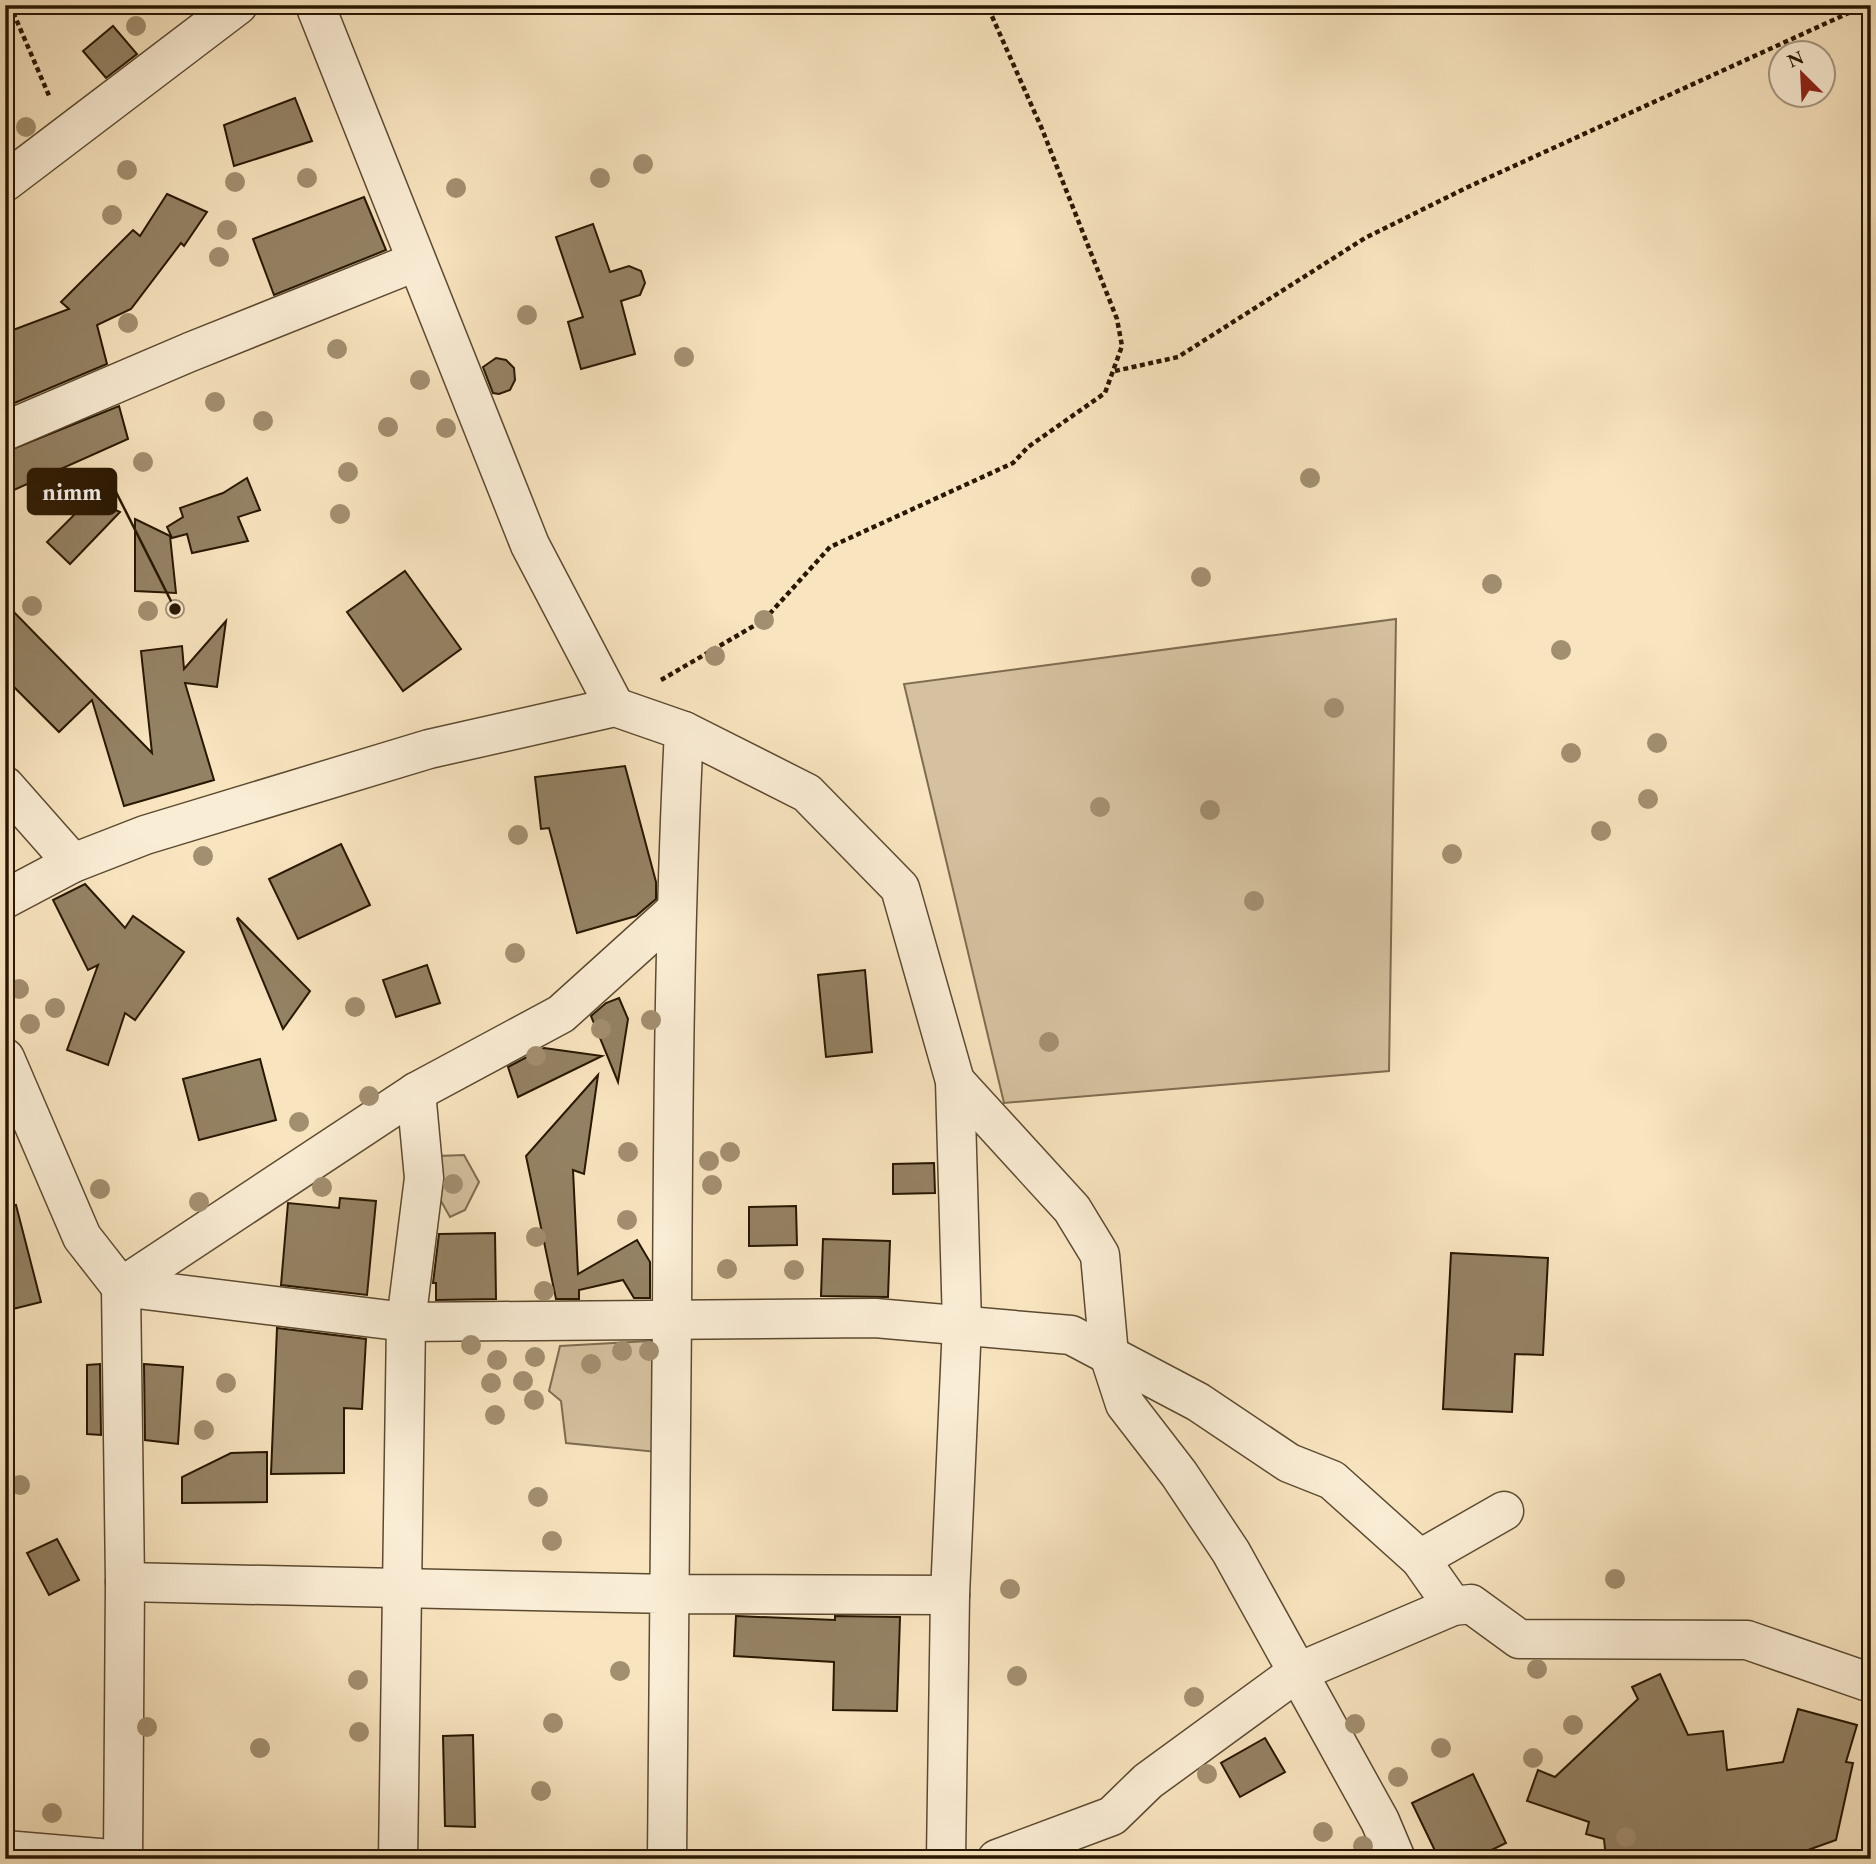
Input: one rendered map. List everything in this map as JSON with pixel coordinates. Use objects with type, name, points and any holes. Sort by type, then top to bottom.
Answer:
[{"type":"street","points":[[5,182],[238,5]]},
{"type":"street","points":[[314,5],[530,545],[615,707]]},
{"type":"street","points":[[5,431],[190,352],[415,262]]},
{"type":"street","points":[[5,899],[73,863],[145,835],[429,749],[615,707],[684,731],[807,793],[900,888],[955,1081],[962,1324],[950,1595],[946,1859]]},
{"type":"street","points":[[667,1859],[675,911],[684,731]]},
{"type":"street","points":[[5,786],[73,863]]},
{"type":"street","points":[[121,1287],[416,1092],[561,1014],[675,911]]},
{"type":"street","points":[[5,1058],[82,1237],[121,1287],[125,1582],[123,1859]]},
{"type":"street","points":[[955,1081],[1072,1209],[1100,1255],[1109,1355],[1125,1404],[1179,1474],[1231,1552],[1380,1821],[1396,1859]]},
{"type":"street","points":[[398,1859],[406,1322],[424,1178],[416,1092]]},
{"type":"street","points":[[121,1287],[406,1322],[672,1317],[875,1318],[1071,1335],[1131,1364],[1198,1402],[1289,1463],[1332,1479],[1420,1559],[1453,1606]]},
{"type":"street","points":[[1420,1559],[1504,1511]]},
{"type":"street","points":[[125,1582],[670,1594],[950,1595]]},
{"type":"street","points":[[998,1859],[1012,1856],[1112,1816],[1148,1781],[1296,1673],[1453,1606],[1471,1604],[1518,1639],[1747,1640],[1871,1683]]},
{"type":"street","points":[[5,1850],[111,1859]]},
{"type":"path","points":[[10,5],[67,135]]},
{"type":"path","points":[[615,707],[764,620],[830,547],[1013,463],[1028,447],[1105,393],[1122,346],[1117,319],[1042,129],[987,5]]},
{"type":"path","points":[[1115,371],[1178,357],[1365,238],[1481,181],[1866,5]]},
{"type":"shaded area","points":[[1396,619],[1389,1071],[1004,1103],[904,684]]},
{"type":"shaded area","points":[[464,1155],[479,1182],[465,1210],[450,1217],[437,1194],[438,1156]]},
{"type":"shaded area","points":[[667,1340],[657,1452],[566,1443],[561,1401],[549,1391],[560,1346]]},
{"type":"building","points":[[113,26],[137,54],[106,78],[83,51]]},
{"type":"building","points":[[295,98],[312,141],[234,166],[224,125]]},
{"type":"building","points":[[167,194],[207,212],[184,246],[181,243],[131,309],[97,325],[107,364],[5,407],[5,333],[69,309],[61,302],[133,230],[140,236]]},
{"type":"building","points":[[364,197],[386,250],[274,295],[253,239]]},
{"type":"building","points":[[593,224],[610,272],[629,266],[641,271],[645,283],[640,295],[621,301],[635,354],[581,369],[568,322],[583,317],[556,237]]},
{"type":"building","points":[[496,358],[506,360],[514,368],[515,380],[510,390],[499,394],[493,393],[483,367]]},
{"type":"building","points":[[119,406],[128,439],[5,494],[5,452]]},
{"type":"building","points":[[247,478],[260,510],[238,517],[248,541],[192,553],[187,534],[172,538],[167,527],[183,517],[180,508],[223,493]]},
{"type":"building","points":[[91,498],[120,512],[70,564],[47,542]]},
{"type":"building","points":[[135,519],[170,536],[176,593],[135,591]]},
{"type":"building","points":[[405,571],[461,649],[403,691],[347,612]]},
{"type":"building","points":[[5,603],[152,753],[141,651],[182,646],[184,669],[226,621],[217,687],[185,683],[214,780],[124,806],[92,700],[59,732],[5,678]]},
{"type":"building","points":[[625,766],[656,882],[656,899],[636,916],[577,933],[549,828],[541,829],[535,777]]},
{"type":"building","points":[[341,844],[370,905],[298,939],[269,879]]},
{"type":"building","points":[[85,884],[125,928],[133,916],[184,952],[135,1020],[125,1013],[108,1065],[67,1050],[98,965],[88,970],[53,900]]},
{"type":"building","points":[[237,919],[310,991],[283,1029]]},
{"type":"building","points":[[427,965],[440,1003],[396,1017],[383,980]]},
{"type":"building","points":[[865,970],[872,1052],[826,1057],[818,975]]},
{"type":"building","points":[[619,998],[628,1019],[618,1082],[591,1016],[606,1003]]},
{"type":"building","points":[[544,1048],[602,1056],[518,1097],[508,1067]]},
{"type":"building","points":[[260,1059],[276,1120],[199,1140],[183,1079]]},
{"type":"building","points":[[598,1075],[584,1174],[573,1170],[578,1274],[637,1240],[650,1262],[650,1298],[634,1298],[623,1280],[579,1290],[579,1299],[556,1299],[526,1156]]},
{"type":"building","points":[[934,1163],[935,1193],[893,1194],[893,1164]]},
{"type":"building","points":[[340,1198],[376,1201],[367,1295],[281,1285],[288,1203],[339,1208]]},
{"type":"building","points":[[16,1205],[41,1302],[5,1311],[5,1207]]},
{"type":"building","points":[[796,1206],[797,1245],[749,1246],[749,1207]]},
{"type":"building","points":[[495,1233],[496,1299],[436,1300],[436,1283],[433,1283],[439,1234]]},
{"type":"building","points":[[823,1239],[890,1241],[888,1297],[821,1296]]},
{"type":"building","points":[[1451,1253],[1548,1258],[1543,1355],[1515,1354],[1512,1412],[1443,1409]]},
{"type":"building","points":[[277,1328],[366,1339],[362,1409],[344,1408],[344,1473],[271,1474]]},
{"type":"building","points":[[100,1364],[101,1435],[87,1434],[87,1365]]},
{"type":"building","points":[[144,1364],[183,1367],[178,1444],[145,1440]]},
{"type":"building","points":[[267,1452],[267,1502],[182,1503],[182,1477],[231,1453]]},
{"type":"building","points":[[57,1539],[79,1580],[49,1595],[27,1553]]},
{"type":"building","points":[[736,1616],[835,1620],[835,1616],[900,1617],[897,1711],[833,1710],[834,1662],[734,1656]]},
{"type":"building","points":[[1660,1674],[1688,1735],[1723,1731],[1727,1770],[1783,1762],[1798,1709],[1857,1725],[1846,1762],[1853,1763],[1836,1840],[1783,1859],[1606,1859],[1604,1839],[1586,1834],[1589,1822],[1527,1801],[1538,1770],[1555,1777],[1638,1699],[1632,1687]]},
{"type":"building","points":[[473,1735],[475,1827],[445,1826],[443,1736]]},
{"type":"building","points":[[1265,1738],[1285,1772],[1240,1797],[1221,1763]]},
{"type":"building","points":[[1473,1774],[1506,1843],[1473,1859],[1439,1859],[1412,1803]]},
{"type":"place","name":"nimm","points":[[175,609]]}]
